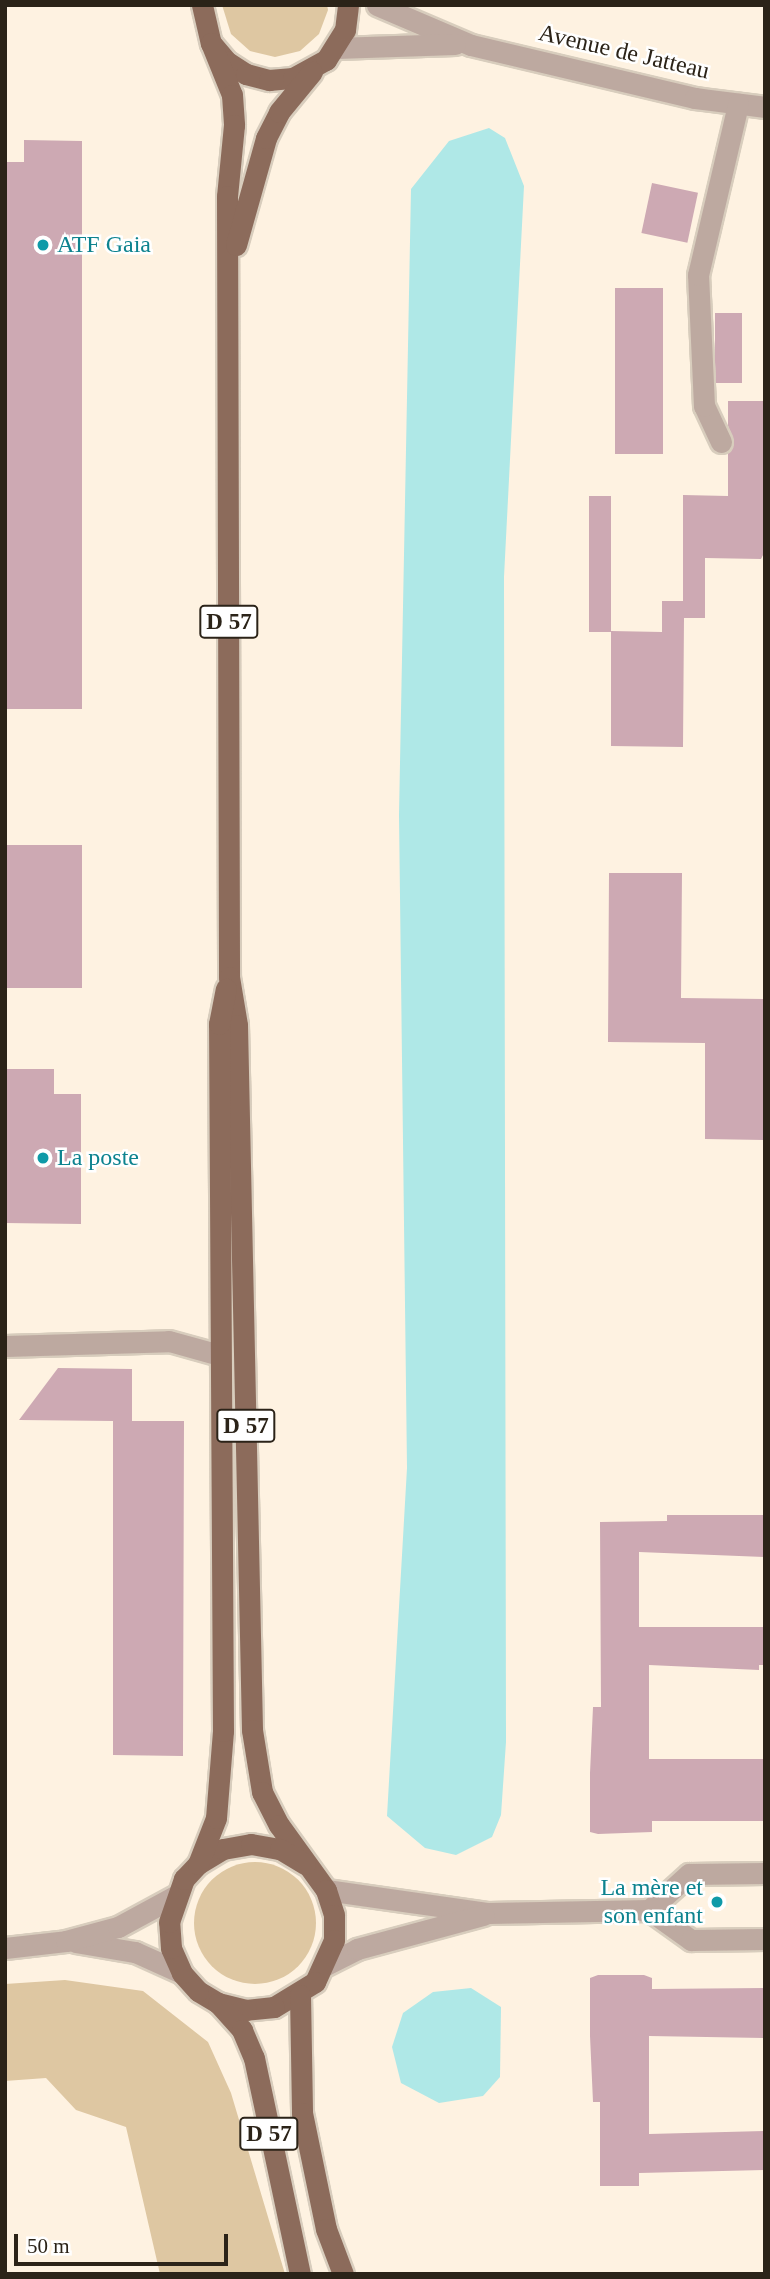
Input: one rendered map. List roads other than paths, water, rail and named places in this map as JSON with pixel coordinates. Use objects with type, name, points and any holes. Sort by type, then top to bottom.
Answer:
[{"type":"main road","points":[[202,5],[211,43],[226,61],[258,77],[293,78],[315,68],[336,48],[345,30],[348,5]]},
{"type":"main road","name":"D 57","points":[[211,43],[232,95],[229,976],[237,1025],[252,1730],[262,1792],[305,1864]]},
{"type":"main road","name":"D 57","points":[[230,267],[266,138],[279,112],[315,68]]},
{"type":"main road","name":"D 57","points":[[198,1864],[216,1818],[223,1731],[219,1024],[229,976]]},
{"type":"main road","points":[[251,1844],[280,1849],[305,1864],[326,1890],[334,1915],[334,1940],[326,1965],[300,1995],[274,2007],[246,2010],[218,2003],[182,1973],[171,1948],[169,1922],[175,1896],[198,1864],[223,1849],[251,1844]]},
{"type":"main road","name":"D 57","points":[[300,1995],[302,2113],[326,2229],[343,2274]]},
{"type":"main road","name":"D 57","points":[[218,2003],[242,2030],[254,2058],[300,2274]]},
{"type":"street","name":"Avenue de Jatteau","points":[[377,5],[471,45],[695,98],[765,107]]},
{"type":"street","name":"Avenue de Jatteau","points":[[336,48],[395,43],[471,45]]},
{"type":"street","points":[[721,442],[704,406],[698,275],[738,104]]},
{"type":"street","points":[[5,1346],[34,1346],[70,1341],[169,1341],[219,1355]]},
{"type":"street","points":[[649,1910],[689,1874],[765,1873]]},
{"type":"street","points":[[326,1890],[488,1913],[649,1910],[691,1940],[765,1939]]},
{"type":"street","points":[[5,1948],[66,1941],[118,1927],[175,1896]]},
{"type":"street","points":[[326,1965],[357,1949],[488,1913]]},
{"type":"street","points":[[66,1941],[135,1952],[182,1973]]},
{"type":"water","points":[[489,128],[505,138],[524,186],[504,577],[506,1742],[501,1815],[492,1837],[456,1855],[425,1848],[387,1816],[407,1468],[399,815],[411,189],[449,141]]},
{"type":"water","points":[[471,1988],[501,2007],[500,2077],[483,2096],[439,2103],[401,2083],[392,2047],[403,2013],[433,1992]]},
{"type":"place","name":"ATF Gaia","points":[[43,245]]},
{"type":"place","name":"La poste","points":[[43,1158]]},
{"type":"place","name":"La mère et son enfant","points":[[717,1902]]}]
